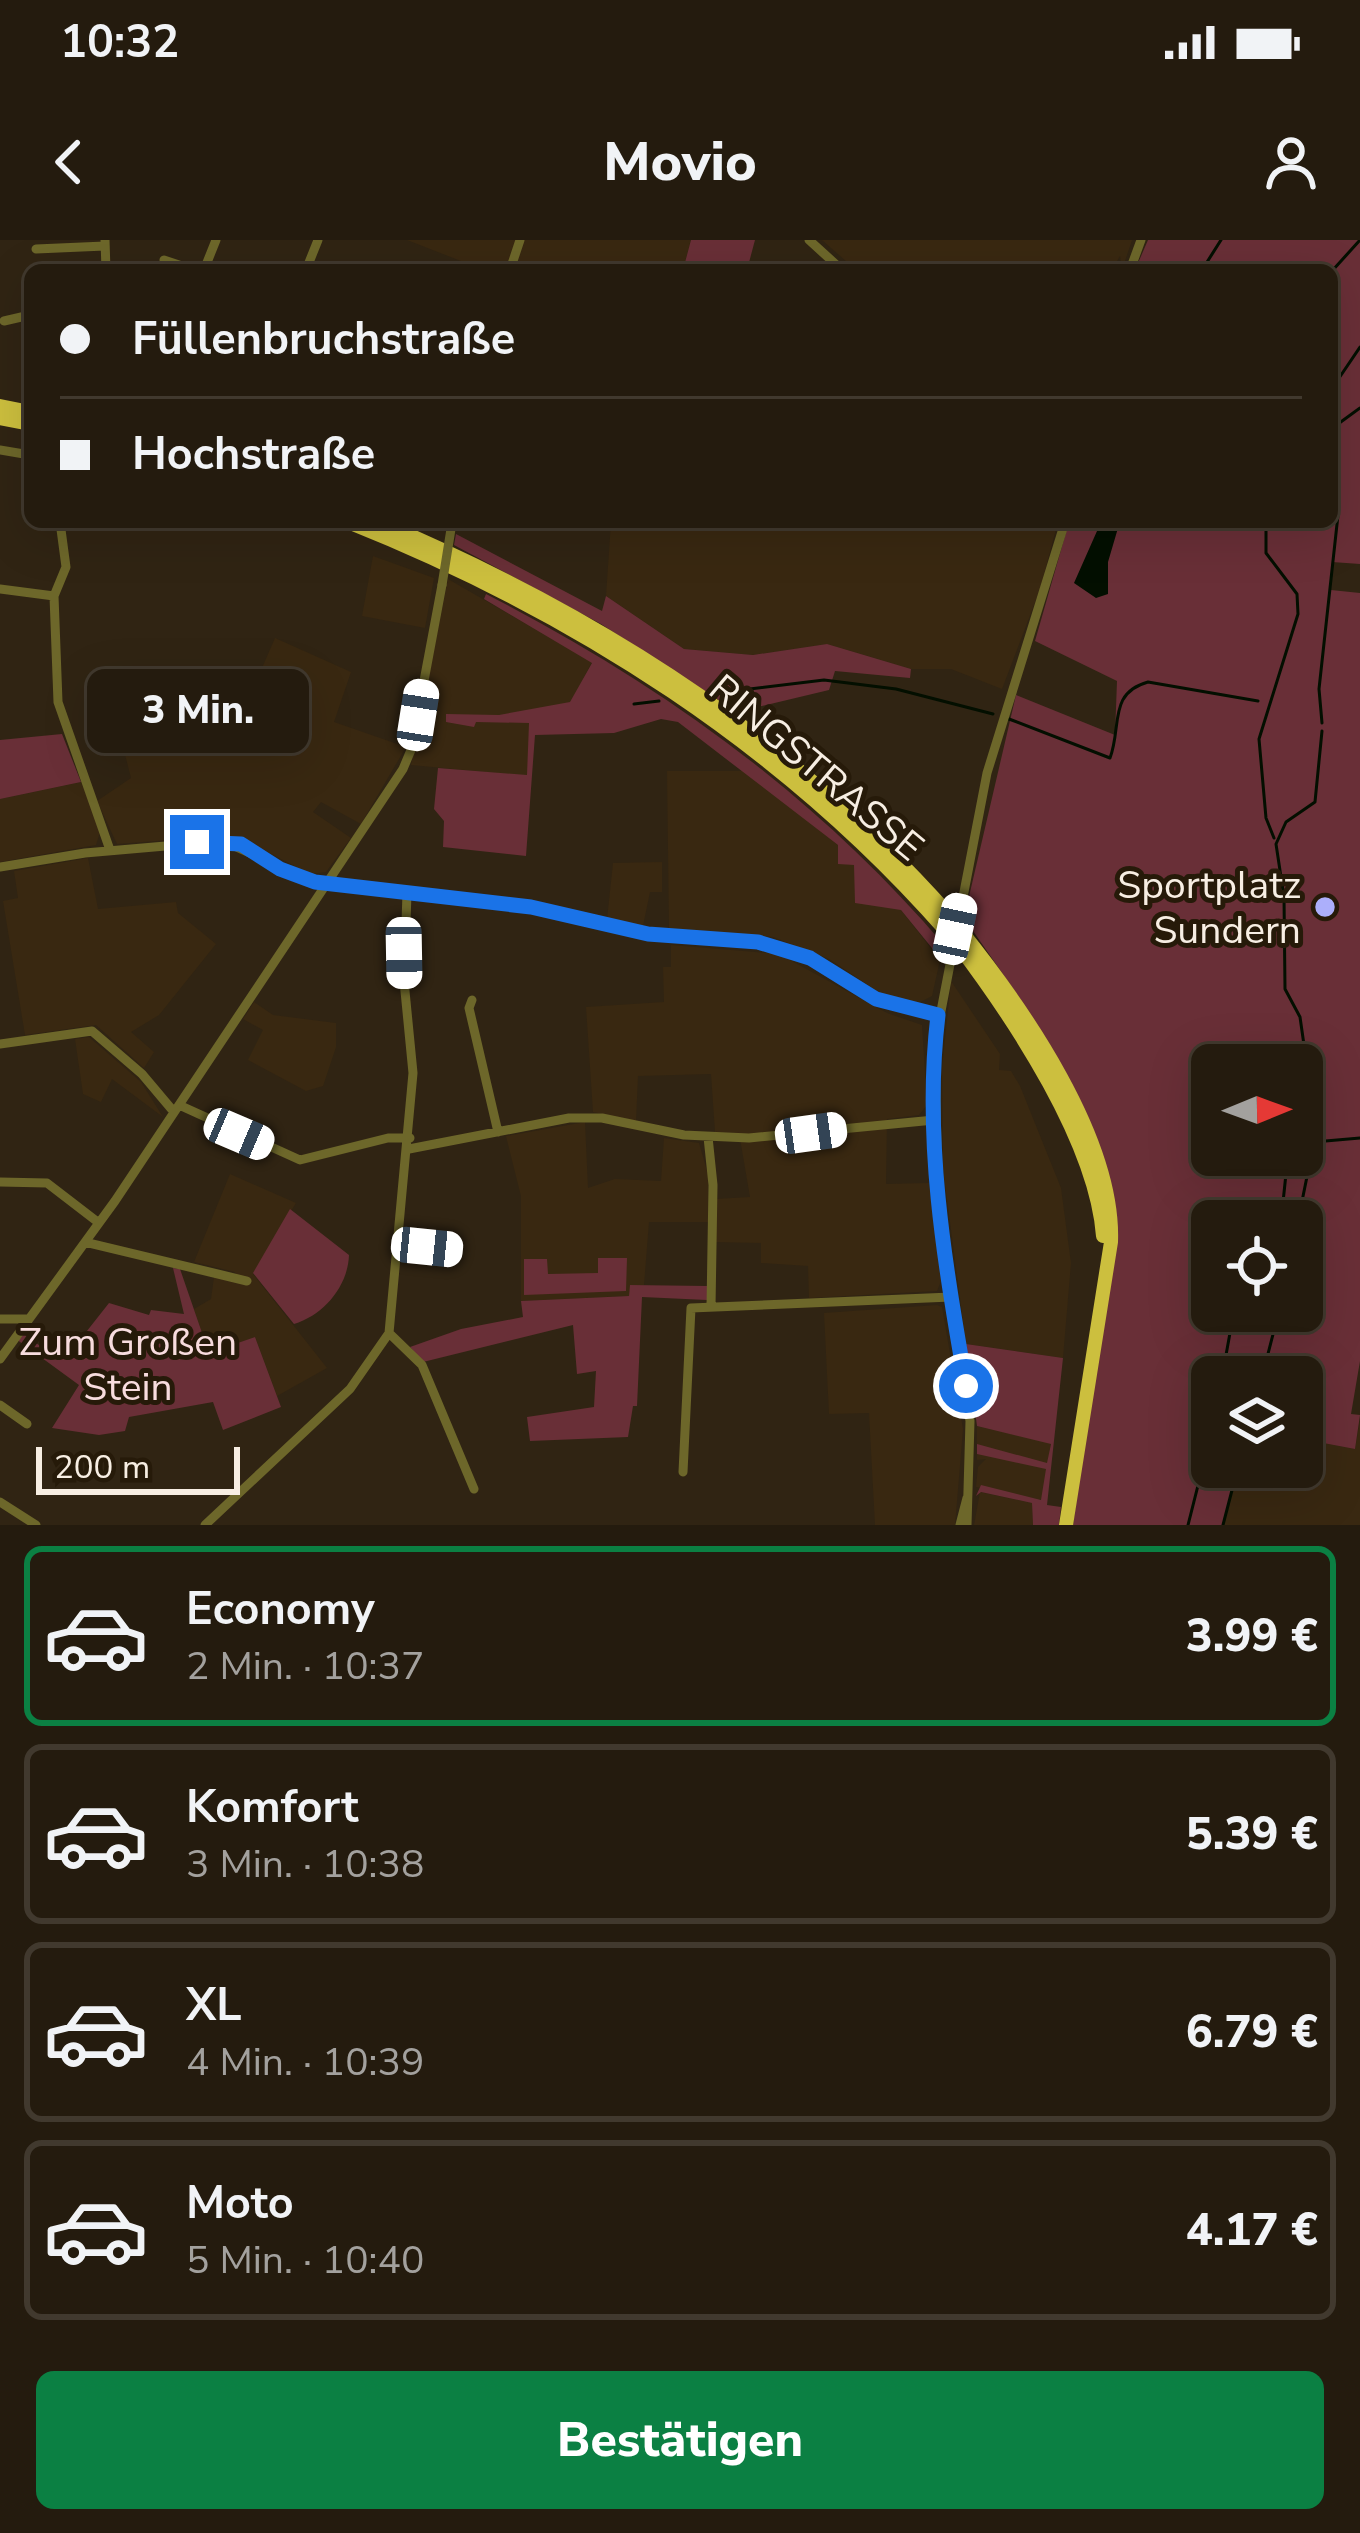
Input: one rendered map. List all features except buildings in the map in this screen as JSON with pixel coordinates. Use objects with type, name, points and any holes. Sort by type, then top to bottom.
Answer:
[{"type":"highway","name":"RINGSTRASSE","points":[[361,528],[537,609],[680,696],[849,829],[954,931]]},
{"type":"highway","name":"RINGSTRASSE","points":[[392,528],[548,602],[693,690],[819,787],[954,931],[1022,1038],[1083,1162],[1102,1225],[1103,1283],[1066,1525]]},
{"type":"street","points":[[808,240],[835,264]]},
{"type":"street","points":[[37,249],[105,243]]},
{"type":"street","points":[[164,260],[176,264]]},
{"type":"street","points":[[4,321],[24,316]]},
{"type":"street","points":[[61,528],[66,567],[54,596],[58,702],[110,850]]},
{"type":"street","points":[[0,1359],[177,1109],[411,750],[452,528]]},
{"type":"street","points":[[963,1525],[970,1421],[938,1208],[934,1120],[938,1015],[992,752],[1063,528]]},
{"type":"street","points":[[0,590],[54,596]]},
{"type":"street","points":[[0,867],[110,850],[224,841],[250,848],[298,877],[327,884],[531,907],[631,932],[758,942],[810,958],[876,999],[938,1015]]},
{"type":"street","points":[[205,1525],[350,1389],[389,1333],[413,1073],[404,981],[407,893]]},
{"type":"street","points":[[472,1000],[498,1132]]},
{"type":"street","points":[[0,1044],[92,1031],[177,1109],[300,1160],[388,1138],[409,1144],[586,1117],[708,1137],[775,1137],[934,1120]]},
{"type":"street","points":[[708,1137],[713,1185],[711,1307]]},
{"type":"street","points":[[0,1182],[47,1183],[99,1223]]},
{"type":"street","points":[[86,1242],[247,1281]]},
{"type":"street","points":[[400,1244],[454,1250]]},
{"type":"street","points":[[683,1472],[690,1310],[951,1298]]},
{"type":"street","points":[[0,1319],[28,1319]]},
{"type":"street","points":[[389,1333],[422,1365],[475,1489]]},
{"type":"street","points":[[0,1405],[27,1424]]},
{"type":"street","points":[[0,1502],[36,1525]]},
{"type":"shaded area","points":[[407,240],[691,240],[685,264],[469,264]]},
{"type":"shaded area","points":[[822,240],[1132,240],[1124,264],[1120,256],[1115,264],[849,264]]},
{"type":"shaded area","points":[[611,528],[1056,528],[1040,589],[1002,689],[951,669],[911,669],[827,644],[753,655],[684,649],[606,596]]},
{"type":"shaded area","points":[[1098,528],[1118,528],[1108,562],[1108,594],[1096,598],[1074,583]]},
{"type":"shaded area","points":[[373,556],[434,578],[425,628],[362,616]]},
{"type":"shaded area","points":[[448,579],[592,662],[571,702],[530,712],[528,776],[411,765]]},
{"type":"shaded area","points":[[275,638],[351,672],[334,722],[406,747],[361,824],[321,802],[313,812],[351,838],[326,872],[310,874],[256,846],[222,836],[117,844],[97,801],[131,778],[113,707],[209,702],[228,709],[236,688],[251,693]]},
{"type":"shaded area","points":[[667,771],[746,771],[838,845],[838,864],[854,864],[901,910],[940,960],[932,996],[920,1002],[889,999],[829,959],[773,937],[669,928]]},
{"type":"shaded area","points":[[81,782],[101,829],[96,845],[0,862],[0,799]]},
{"type":"shaded area","points":[[88,858],[98,909],[176,902],[178,913],[216,944],[159,1015],[131,1032],[154,1052],[144,1068],[96,1025],[25,1035],[3,901],[18,898],[14,871]]},
{"type":"shaded area","points":[[662,862],[662,892],[650,892],[643,926],[607,919],[613,863]]},
{"type":"shaded area","points":[[671,945],[779,954],[887,1013],[922,1025],[927,1105],[919,1115],[887,1119],[886,1184],[929,1183],[941,1281],[937,1291],[809,1298],[808,1266],[761,1263],[761,1243],[714,1242],[716,1199],[750,1197],[739,1133],[715,1132],[711,1074],[638,1076],[636,1121],[593,1112],[586,1007],[664,1002],[663,967],[671,967]]},
{"type":"shaded area","points":[[951,981],[1000,1054],[999,1070],[1011,1071],[1020,1086],[1061,1188],[1071,1263],[1063,1358],[966,1344],[943,1169],[942,1068]]},
{"type":"shaded area","points":[[254,1002],[273,1015],[336,1023],[336,1047],[323,1086],[306,1091],[248,1060],[263,1030],[243,1019]]},
{"type":"shaded area","points":[[89,1037],[141,1082],[163,1117],[112,1079],[101,1102],[83,1094],[75,1039]]},
{"type":"shaded area","points":[[585,1122],[588,1188],[615,1179],[661,1181],[664,1138],[699,1143],[708,1174],[708,1222],[649,1222],[644,1285],[631,1285],[629,1296],[521,1301],[521,1196],[506,1136]]},
{"type":"shaded area","points":[[230,1174],[296,1203],[253,1274],[327,1368],[277,1396],[255,1337],[209,1354],[194,1309],[211,1299],[214,1277],[238,1281],[235,1272],[194,1262]]},
{"type":"shaded area","points":[[942,1307],[963,1429],[955,1525],[875,1525],[869,1413],[829,1414],[824,1313]]},
{"type":"shaded area","points":[[1360,1420],[1360,1525],[1223,1525],[1232,1488],[1323,1488],[1323,1443],[1355,1449]]},
{"type":"shaded area","points":[[977,1426],[1051,1443],[1042,1500],[976,1487],[978,1467],[986,1459],[977,1460]]},
{"type":"shaded area","points":[[980,1492],[1032,1503],[1033,1525],[974,1525]]},
{"type":"green space","points":[[691,240],[755,240],[749,264],[685,264]]},
{"type":"green space","points":[[1148,240],[1360,240],[1360,564],[1332,562],[1331,590],[1360,593],[1360,1361],[1351,1414],[1360,1415],[1355,1449],[1323,1443],[1323,1356],[1191,1356],[1191,1488],[1232,1488],[1223,1525],[1073,1525],[1114,1227],[1021,1000],[964,918],[1016,695],[1115,735],[1117,681],[1035,641],[1067,528],[1338,528],[1338,264],[1138,264]]},
{"type":"green space","points":[[456,534],[602,611],[606,596],[684,649],[753,655],[827,644],[911,669],[910,678],[835,671],[829,690],[737,712],[601,624],[454,545]]},
{"type":"green space","points":[[486,594],[613,666],[733,747],[843,840],[944,945],[936,953],[901,910],[855,903],[854,865],[838,864],[838,845],[678,722],[661,719],[614,733],[535,735],[526,856],[443,847],[444,821],[434,809],[438,768],[527,775],[529,723],[476,722],[474,727],[446,722],[446,714],[499,715],[570,702],[592,663],[484,599]]},
{"type":"green space","points":[[128,670],[209,702],[113,707],[108,688],[125,688]]},
{"type":"green space","points":[[62,734],[81,782],[0,799],[0,740]]},
{"type":"green space","points":[[290,1209],[349,1255],[344,1278],[332,1298],[315,1314],[294,1324],[253,1273]]},
{"type":"green space","points":[[598,1258],[627,1258],[626,1291],[524,1295],[524,1259],[547,1259],[548,1274],[598,1273]]},
{"type":"green space","name":"Zum Großen Stein","points":[[173,1268],[180,1269],[209,1353],[255,1337],[281,1407],[223,1430],[213,1402],[129,1417],[125,1431],[99,1435],[52,1428],[79,1385],[16,1339],[21,1332],[54,1356],[74,1331],[83,1336],[109,1303],[149,1315],[151,1310],[184,1314]]},
{"type":"green space","points":[[630,1285],[707,1286],[707,1300],[642,1297],[637,1406],[633,1406],[628,1437],[530,1441],[527,1417],[594,1407],[596,1371],[577,1374],[573,1325],[423,1362],[410,1347],[461,1329],[523,1317],[521,1301],[629,1296]]},
{"type":"green space","points":[[966,1344],[1063,1358],[1047,1505],[1061,1507],[1059,1525],[1033,1525],[1032,1503],[981,1492],[976,1496],[981,1485],[1041,1500],[1046,1469],[977,1454],[977,1444],[1047,1463],[1051,1444],[977,1426]]},
{"type":"waterway","points":[[1206,264],[1221,240]]},
{"type":"waterway","points":[[1338,264],[1360,240]]},
{"type":"waterway","points":[[1338,380],[1360,347]]},
{"type":"waterway","points":[[1338,424],[1360,408]]},
{"type":"waterway","points":[[1338,475],[1339,505]]},
{"type":"waterway","points":[[1266,528],[1266,553],[1297,594],[1298,614],[1259,739],[1266,818],[1274,838]]},
{"type":"waterway","points":[[1322,723],[1319,689],[1337,528]]},
{"type":"waterway","points":[[717,693],[824,680],[896,689],[993,714]]},
{"type":"waterway","points":[[1009,719],[1110,758],[1118,712],[1135,687],[1148,682],[1258,701]]},
{"type":"waterway","points":[[634,704],[659,701]]},
{"type":"waterway","points":[[1304,1044],[1300,1017],[1285,989],[1284,897],[1276,844],[1286,822],[1315,802],[1322,731]]},
{"type":"waterway","points":[[1302,1200],[1314,1142],[1360,1138]]},
{"type":"waterway","points":[[1283,1200],[1286,1176]]},
{"type":"waterway","points":[[1226,1356],[1230,1332]]},
{"type":"waterway","points":[[1267,1356],[1274,1332]]},
{"type":"waterway","points":[[1188,1525],[1197,1488]]},
{"type":"waterway","points":[[1223,1525],[1233,1488]]},
{"type":"place","name":"Sportplatz Sundern","points":[[1325,907]]},
{"type":"route","points":[[197,842],[241,844],[280,869],[315,882],[531,907],[648,934],[758,942],[810,958],[893,1006],[938,1015],[934,1072],[938,1208],[966,1386]]}]
